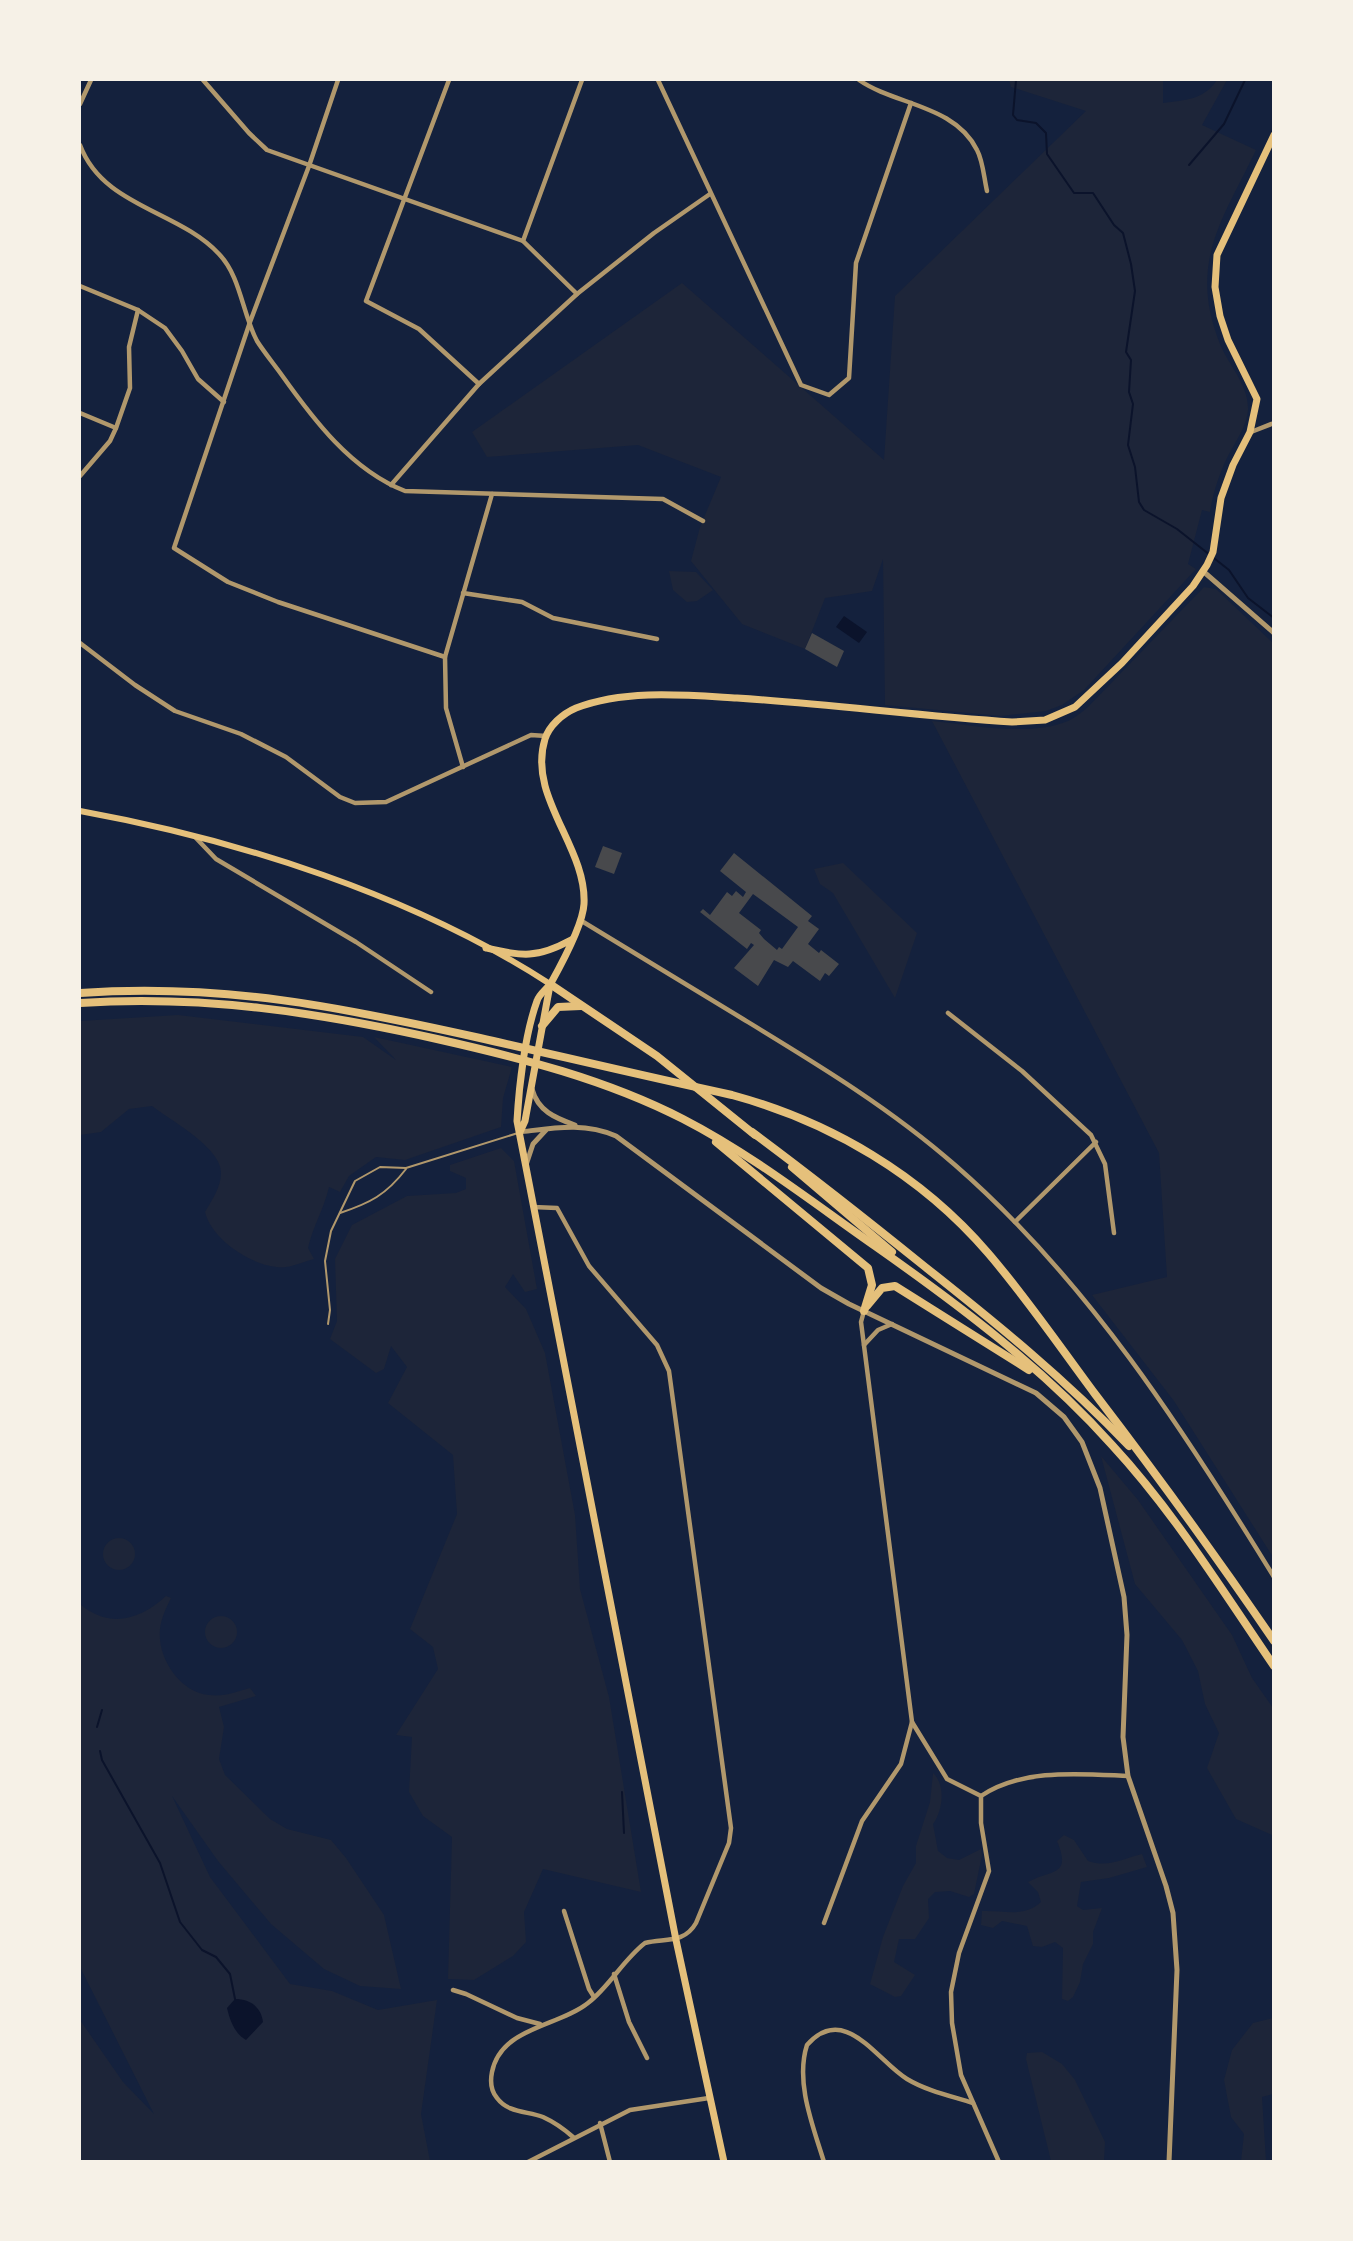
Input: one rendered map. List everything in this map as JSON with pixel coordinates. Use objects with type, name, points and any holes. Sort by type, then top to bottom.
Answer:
[{"type":"highway","points":[[550,984],[673,1068],[1051,1383],[1099,1430],[1147,1486],[1182,1531],[1274,1666]]},
{"type":"highway","points":[[80,993],[181,990],[266,996],[351,1010],[718,1092],[773,1107],[822,1127],[883,1162],[934,1199],[997,1264],[1194,1523],[1274,1641]]},
{"type":"highway","points":[[80,1003],[180,1001],[265,1006],[349,1020],[500,1053],[558,1070],[634,1097],[698,1127],[751,1159],[934,1287]]},
{"type":"highway","points":[[542,1026],[558,1007],[585,1006]]},
{"type":"highway","points":[[698,1127],[868,1268],[872,1285],[864,1311]]},
{"type":"highway","points":[[752,1132],[808,1173],[1030,1351],[1080,1396],[1158,1477]]},
{"type":"highway","points":[[864,1311],[879,1291],[886,1286],[895,1286],[1051,1383]]},
{"type":"main road","points":[[520,1132],[525,1121],[550,984],[580,920],[584,902],[581,880],[543,774],[542,759],[546,736],[558,720],[576,708],[601,702],[669,695],[787,701],[985,720],[1045,720],[1076,707],[1094,692],[1206,568],[1213,548],[1221,498],[1233,465],[1250,432],[1257,399],[1228,340],[1220,316],[1215,270],[1224,235],[1274,135]]},
{"type":"main road","points":[[80,811],[195,835],[343,883],[486,948],[550,984]]},
{"type":"main road","points":[[486,948],[532,956],[548,952],[571,940]]},
{"type":"main road","points":[[550,984],[537,999],[518,1106],[525,1166],[676,1940],[724,2162]]},
{"type":"street","points":[[80,104],[91,80]]},
{"type":"street","points":[[203,80],[249,133],[267,150],[523,241],[577,294]]},
{"type":"street","points":[[338,80],[309,166],[250,322],[174,548],[228,582],[278,602],[445,657]]},
{"type":"street","points":[[449,80],[366,301],[419,329],[479,384]]},
{"type":"street","points":[[523,241],[582,80]]},
{"type":"street","points":[[658,80],[801,385],[829,395],[849,378],[856,263],[911,103]]},
{"type":"street","points":[[859,80],[870,88],[939,114],[974,144],[987,191]]},
{"type":"street","points":[[80,145],[94,172],[112,189],[198,236],[220,255],[236,279],[257,340],[311,416],[344,451],[391,485],[405,491],[663,499],[703,521]]},
{"type":"street","points":[[391,485],[479,384],[577,294],[654,233],[710,194]]},
{"type":"street","points":[[80,286],[138,310],[165,328],[183,351],[198,379],[224,402]]},
{"type":"street","points":[[80,476],[110,441],[130,388],[129,347],[138,310]]},
{"type":"street","points":[[80,413],[116,428]]},
{"type":"street","points":[[1250,432],[1274,423]]},
{"type":"street","points":[[463,767],[446,708],[445,657],[492,494]]},
{"type":"street","points":[[1206,568],[1274,633]]},
{"type":"street","points":[[463,592],[522,602],[552,618],[657,639]]},
{"type":"street","points":[[80,642],[135,685],[175,711],[241,734],[286,757],[340,797],[355,803],[386,802],[531,735],[546,736]]},
{"type":"street","points":[[195,835],[216,859],[356,942],[432,992]]},
{"type":"street","points":[[580,920],[862,1093],[956,1166],[1015,1222],[1080,1295],[1182,1430],[1274,1577]]},
{"type":"street","points":[[948,1013],[1038,1084],[1096,1142],[1106,1171],[1114,1233]]},
{"type":"street","points":[[531,1080],[534,1095],[542,1108],[553,1117],[598,1129],[625,1141],[802,1276],[864,1311],[1036,1393],[1064,1417],[1082,1442],[1100,1488],[1124,1597],[1127,1635],[1123,1724],[1128,1776],[1173,1913],[1177,1970],[1169,2162]]},
{"type":"street","points":[[520,1132],[580,1126]]},
{"type":"street","points":[[525,1166],[533,1144],[548,1129]]},
{"type":"street","points":[[1015,1222],[1096,1142]]},
{"type":"street","points":[[533,1207],[557,1208],[588,1266],[657,1345],[669,1371],[731,1828],[729,1844],[696,1923],[689,1933],[676,1940],[645,1943],[581,2008],[540,2024],[502,2051],[494,2062],[492,2090],[506,2107],[543,2117],[573,2137]]},
{"type":"street","points":[[824,1923],[862,1821],[901,1764],[912,1722],[861,1322],[864,1311]]},
{"type":"street","points":[[864,1345],[879,1330],[892,1324]]},
{"type":"street","points":[[912,1722],[947,1779],[954,1785],[981,1796]]},
{"type":"street","points":[[981,1796],[996,1786],[1014,1780],[1051,1776],[1128,1776]]},
{"type":"street","points":[[981,1796],[981,1823],[989,1871],[959,1953],[951,1992],[961,2075],[985,2124],[999,2162]]},
{"type":"street","points":[[564,1911],[589,1989],[594,1997]]},
{"type":"street","points":[[614,1974],[629,2022],[647,2058]]},
{"type":"street","points":[[453,1990],[517,2018],[540,2024]]},
{"type":"street","points":[[824,2162],[806,2093],[804,2070],[807,2045],[820,2034],[852,2033],[861,2038],[907,2079],[973,2103]]},
{"type":"street","points":[[528,2162],[600,2123],[630,2110],[709,2098]]},
{"type":"street","points":[[600,2123],[610,2162]]},
{"type":"lane","points":[[328,1324],[330,1310],[325,1261],[331,1231],[355,1181],[380,1167],[406,1168],[520,1132]]},
{"type":"lane","points":[[340,1213],[367,1204],[391,1188],[406,1168]]},
{"type":"shaded area","points":[[1009,80],[1163,80],[1163,103],[1193,98],[1206,92],[1217,80],[1227,80],[1202,125],[1256,150],[1221,221],[1213,243],[1208,266],[1207,290],[1211,315],[1220,344],[1245,392],[1248,410],[1245,422],[1222,470],[1210,512],[1202,510],[1188,564],[1196,569],[1084,690],[1062,705],[1046,711],[1001,716],[885,705],[883,559],[872,591],[825,598],[805,649],[742,624],[691,561],[700,527],[721,477],[638,445],[487,457],[472,432],[682,283],[884,460],[895,296],[1086,111],[1011,87]]},
{"type":"shaded area","points":[[669,571],[696,572],[713,590],[697,601],[687,602],[673,590]]},
{"type":"shaded area","points":[[1204,587],[1216,589],[1273,643],[1273,1557],[1174,1401],[1092,1295],[1167,1277],[1159,1153],[932,721],[1019,729],[1053,726],[1071,720],[1088,707]]},
{"type":"shaded area","points":[[844,616],[867,632],[859,643],[836,627]]},
{"type":"shaded area","points":[[843,863],[917,933],[895,998],[833,893],[820,884],[814,869]]},
{"type":"shaded area","points":[[178,1015],[363,1037],[396,1060],[374,1037],[512,1067],[503,1098],[501,1127],[405,1160],[376,1157],[349,1176],[340,1192],[329,1187],[308,1248],[314,1259],[286,1267],[262,1264],[237,1252],[209,1223],[205,1212],[216,1193],[221,1173],[213,1154],[194,1135],[152,1106],[129,1109],[101,1132],[80,1135],[80,1021]]},
{"type":"shaded area","points":[[501,1148],[514,1161],[537,1289],[525,1292],[513,1274],[505,1287],[526,1309],[545,1353],[575,1515],[580,1589],[609,1697],[641,1892],[543,1869],[524,1912],[526,1942],[513,1956],[474,1980],[448,1979],[452,1837],[423,1816],[409,1792],[412,1737],[396,1735],[438,1669],[433,1647],[410,1629],[457,1514],[453,1455],[388,1403],[407,1367],[391,1346],[384,1369],[376,1373],[330,1339],[337,1321],[335,1259],[352,1225],[407,1196],[456,1193],[466,1189],[466,1178],[450,1171],[450,1165]]},
{"type":"shaded area","points":[[1101,1456],[1138,1500],[1232,1635],[1252,1678],[1273,1708],[1272,1835],[1236,1819],[1207,1768],[1219,1733],[1205,1704],[1198,1671],[1182,1640],[1135,1584]]},
{"type":"shaded area","points":[[119,1538],[130,1543],[135,1554],[130,1565],[119,1570],[108,1565],[103,1554],[108,1543]]},
{"type":"shaded area","points":[[166,1596],[171,1598],[161,1621],[160,1640],[166,1661],[180,1680],[188,1687],[209,1695],[225,1695],[250,1688],[256,1696],[219,1707],[224,1727],[219,1759],[225,1775],[270,1819],[287,1829],[331,1840],[346,1858],[384,1915],[401,1989],[360,1986],[324,1969],[271,1924],[218,1861],[172,1796],[210,1877],[290,1984],[332,1991],[378,2010],[437,2000],[421,2114],[430,2161],[80,2161],[80,2020],[123,2082],[154,2114],[80,1967],[80,1604],[102,1617],[124,1618],[146,1611]]},
{"type":"shaded area","points":[[221,1616],[232,1621],[237,1632],[232,1643],[221,1648],[210,1643],[205,1632],[210,1621]]},
{"type":"shaded area","points":[[933,1773],[940,1784],[942,1798],[933,1824],[938,1851],[947,1858],[959,1860],[981,1849],[982,1855],[974,1894],[969,1897],[950,1891],[935,1892],[928,1899],[929,1918],[915,1939],[899,1939],[894,1962],[915,1975],[901,1996],[895,1997],[870,1984],[883,1937],[903,1886],[916,1863],[916,1846],[930,1802]]},
{"type":"shaded area","points":[[1064,1835],[1074,1840],[1088,1861],[1102,1864],[1142,1854],[1147,1867],[1109,1878],[1081,1882],[1077,1906],[1083,1910],[1102,1908],[1093,1932],[1093,1944],[1083,1964],[1080,1982],[1073,1997],[1068,2001],[1062,1999],[1063,1948],[1055,1942],[1042,1947],[1033,1946],[1027,1926],[1002,1921],[993,1928],[981,1925],[982,1911],[1021,1912],[1041,1902],[1038,1892],[1028,1882],[1057,1870],[1062,1861],[1057,1841]]},
{"type":"shaded area","points":[[235,1999],[245,2000],[253,2005],[262,2016],[263,2022],[246,2040],[236,2031],[228,2013],[227,2008]]},
{"type":"shaded area","points":[[1273,2018],[1273,2094],[1262,2097],[1266,2161],[1241,2161],[1244,2134],[1231,2117],[1224,2080],[1232,2050],[1253,2023]]},
{"type":"shaded area","points":[[1042,2052],[1062,2064],[1075,2080],[1105,2142],[1104,2161],[1051,2161],[1026,2059],[1027,2053]]},
{"type":"building","points":[[812,633],[844,651],[837,667],[805,649]]},
{"type":"building","points":[[603,846],[622,853],[614,874],[595,867]]},
{"type":"building","points":[[734,853],[812,916],[808,921],[819,929],[808,944],[819,953],[821,950],[839,964],[829,976],[825,973],[820,981],[793,961],[788,967],[774,960],[758,986],[734,968],[754,945],[751,943],[747,949],[700,912],[703,909],[710,915],[727,892],[732,896],[736,891],[743,897],[746,892],[720,871]],"holes":[[[753,894],[798,927],[782,949],[779,947],[777,950],[759,933],[761,930],[739,913]]]},
{"type":"waterway","points":[[1016,80],[1013,115],[1017,120],[1036,123],[1046,133],[1047,154],[1074,193],[1093,193],[1114,225],[1123,233],[1135,291],[1126,352],[1131,360],[1129,392],[1133,404],[1128,445],[1135,467],[1139,502],[1144,510],[1177,529],[1229,570],[1248,598],[1274,618]]},
{"type":"waterway","points":[[1189,165],[1224,124],[1245,80]]},
{"type":"waterway","points":[[97,1727],[102,1710]]},
{"type":"waterway","points":[[100,1751],[102,1760],[160,1863],[180,1922],[202,1950],[216,1957],[230,1974],[235,1999]]},
{"type":"waterway","points":[[622,1792],[624,1833]]}]
